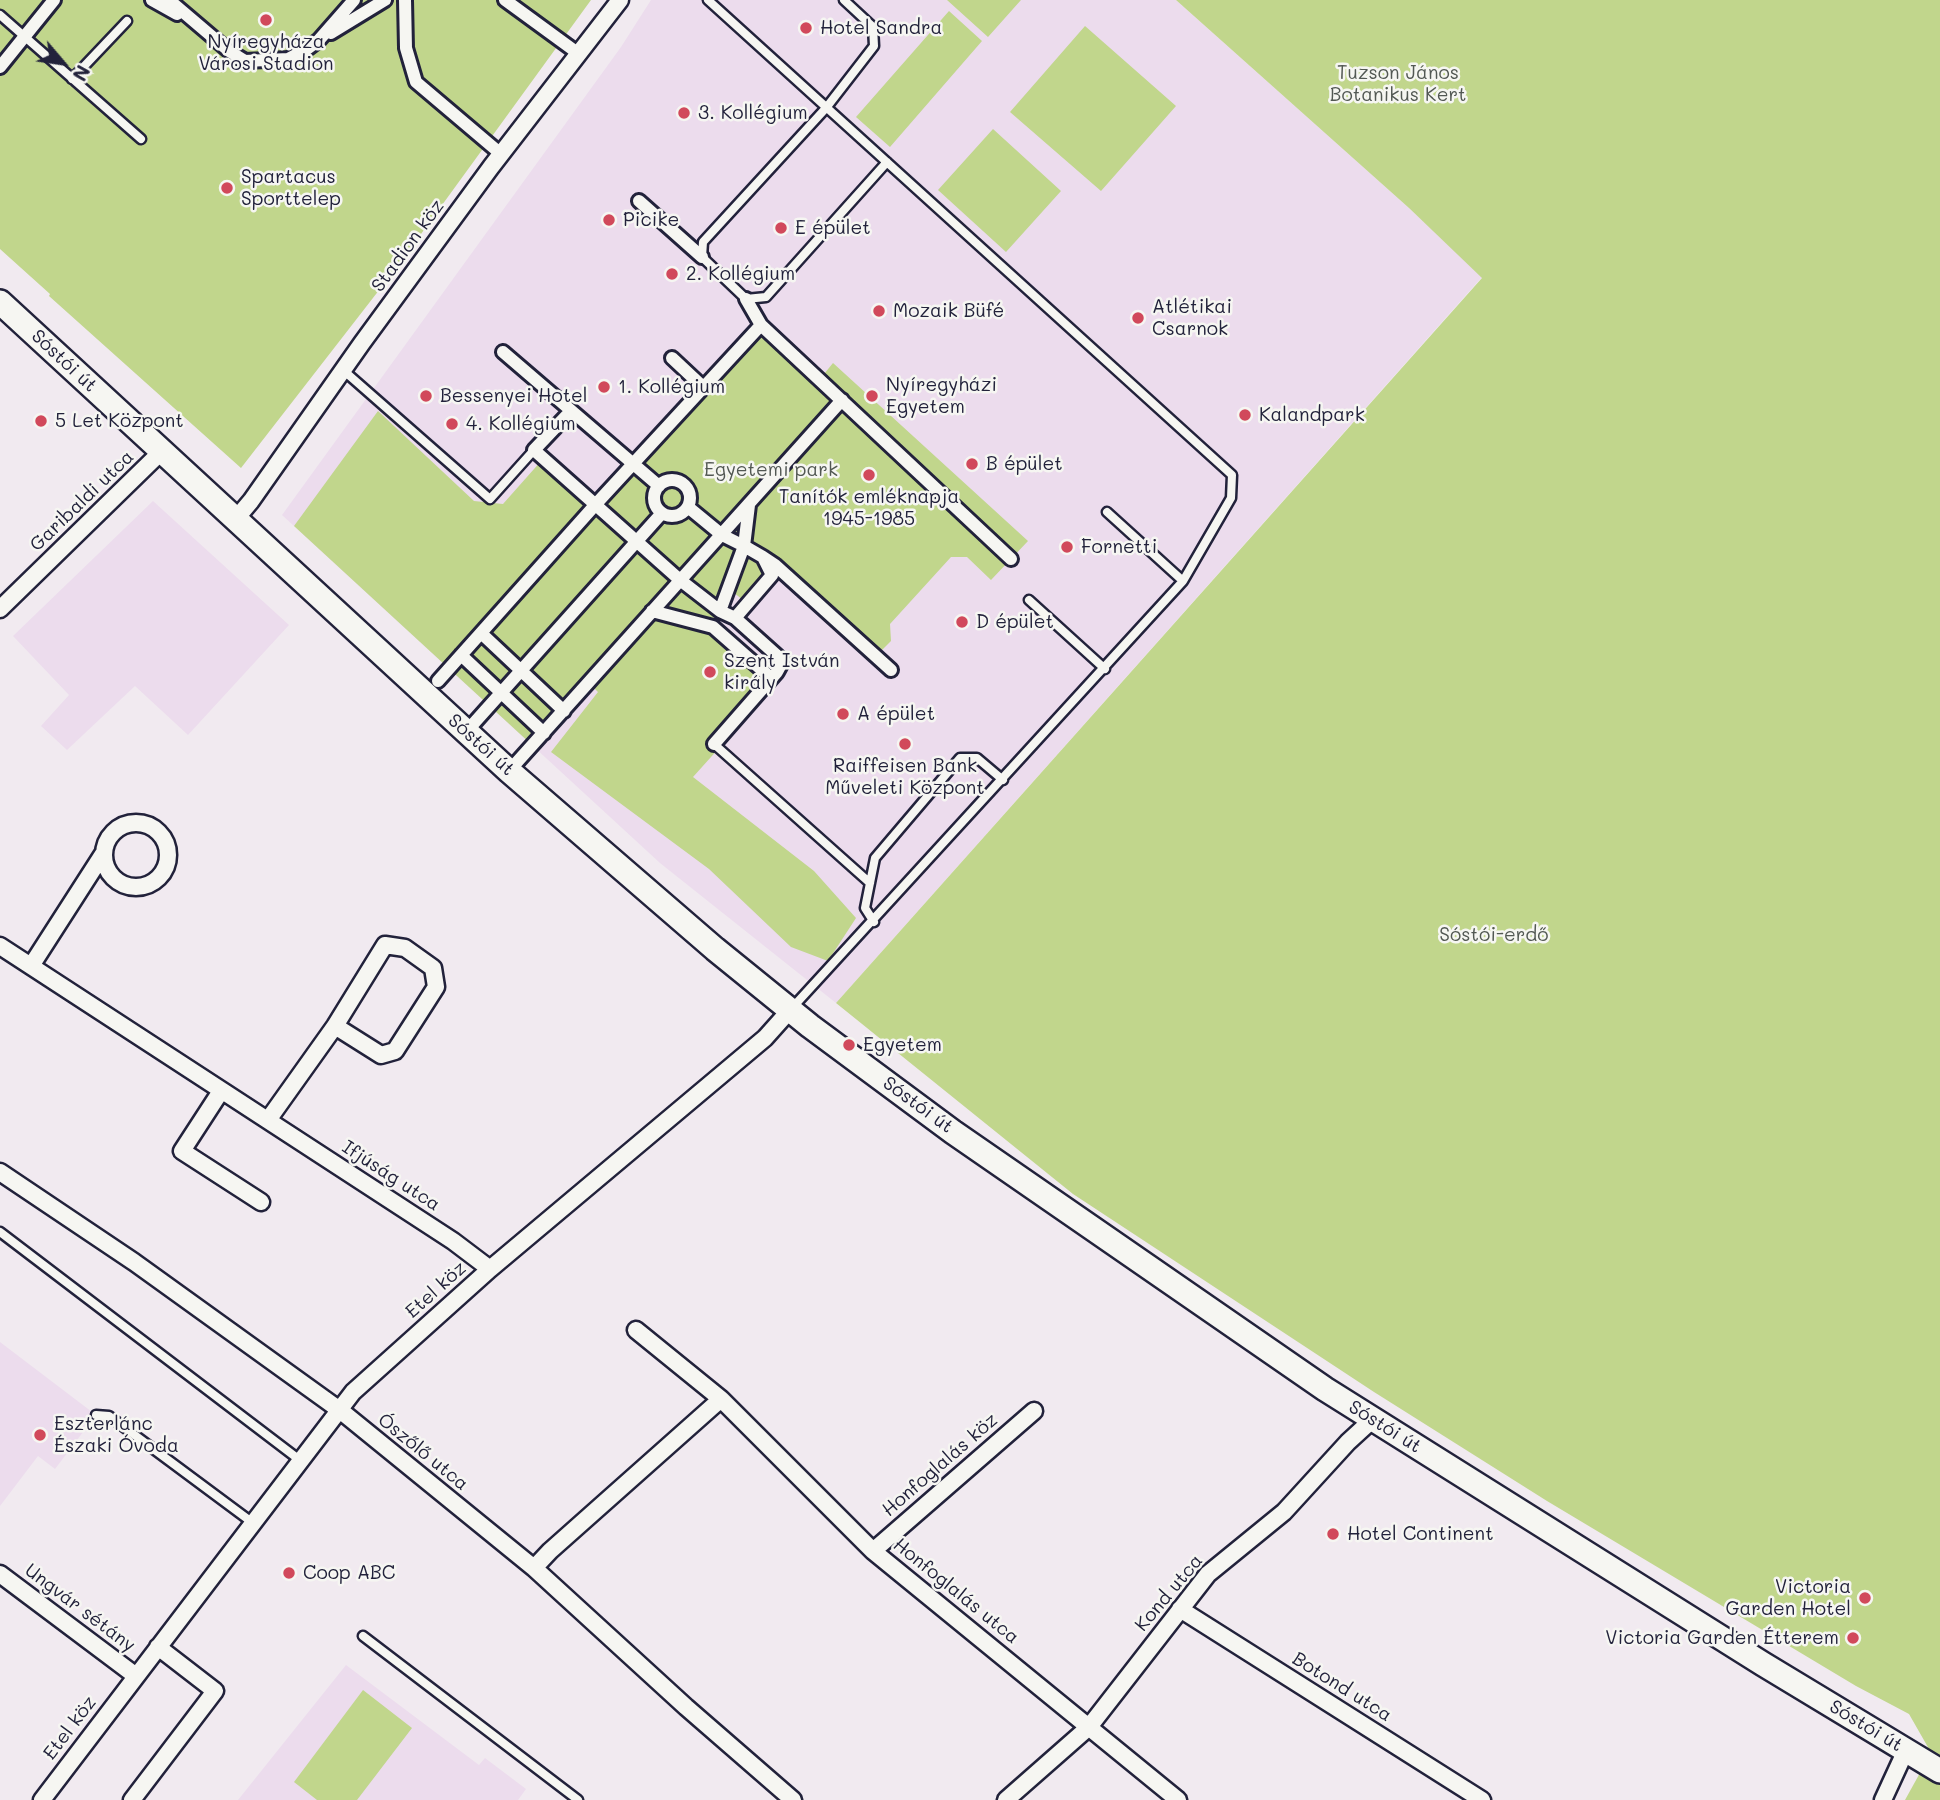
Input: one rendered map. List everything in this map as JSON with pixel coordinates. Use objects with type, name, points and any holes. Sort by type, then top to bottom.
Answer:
[{"type":"main road","name":"Sóstói út","points":[[0,303],[509,771],[715,949],[790,1010],[953,1132],[1085,1225],[1372,1419],[1763,1664],[1940,1771]]},
{"type":"street","points":[[0,67],[54,0]]},
{"type":"street","points":[[152,0],[201,28]]},
{"type":"street","points":[[169,0],[229,51],[245,61],[288,59],[385,0]]},
{"type":"street","points":[[319,40],[354,0]]},
{"type":"street","points":[[405,0],[406,48],[416,82],[501,154]]},
{"type":"street","points":[[505,0],[579,54]]},
{"type":"street","name":"Stadion köz","points":[[235,520],[501,154],[620,0]]},
{"type":"street","points":[[639,201],[702,257]]},
{"type":"street","points":[[746,299],[761,325],[1011,559]]},
{"type":"street","points":[[438,681],[761,325]]},
{"type":"street","points":[[503,352],[659,486]]},
{"type":"street","points":[[672,358],[703,387]]},
{"type":"street","points":[[509,771],[842,400]]},
{"type":"street","points":[[571,411],[534,450],[680,580],[783,660],[771,678],[714,744]]},
{"type":"street","name":"Garibaldi utca","points":[[0,609],[162,451]]},
{"type":"street","points":[[669,481],[680,482],[690,496],[688,507],[679,515],[662,513],[655,503],[659,486],[669,481]]},
{"type":"street","points":[[727,614],[744,546],[749,505]]},
{"type":"street","points":[[688,507],[722,535],[775,565],[891,670]]},
{"type":"street","points":[[466,732],[662,513]]},
{"type":"street","points":[[715,629],[727,614],[772,575],[763,557]]},
{"type":"street","points":[[652,611],[715,629],[771,678]]},
{"type":"street","points":[[481,633],[564,711]]},
{"type":"street","points":[[461,655],[544,733]]},
{"type":"street","points":[[31,966],[103,854],[111,835],[118,828],[138,823],[156,831],[163,838],[168,860],[158,879],[138,888],[127,887],[109,874],[103,854]]},
{"type":"street","points":[[268,1121],[335,1026],[385,944],[405,948],[433,968],[436,986],[395,1051],[381,1055],[335,1026]]},
{"type":"street","name":"Ifjúság utca","points":[[0,946],[453,1241],[490,1269]]},
{"type":"street","name":"Etel köz","points":[[42,1800],[353,1392],[490,1269],[765,1038],[790,1010]]},
{"type":"street","points":[[221,1091],[182,1151],[261,1202]]},
{"type":"street","name":"Ószőlő utca","points":[[0,1172],[134,1262],[341,1411],[534,1569],[793,1800]]},
{"type":"street","name":"Honfoglalás utca","points":[[636,1330],[722,1399],[873,1551],[1178,1800]]},
{"type":"street","points":[[534,1569],[550,1551],[722,1399]]},
{"type":"street","name":"Honfoglalás köz","points":[[873,1551],[1034,1411]]},
{"type":"street","name":"Kond utca","points":[[1006,1800],[1089,1727],[1208,1574],[1284,1512],[1372,1419]]},
{"type":"street","name":"Ungvár sétány","points":[[0,1574],[135,1676]]},
{"type":"street","name":"Botond utca","points":[[1180,1609],[1482,1800]]},
{"type":"street","points":[[132,1800],[215,1692],[158,1647]]},
{"type":"street","points":[[1883,1800],[1906,1750]]},
{"type":"lane","points":[[708,0],[1232,475],[1231,498],[1183,581],[874,922],[790,1010]]},
{"type":"lane","points":[[844,0],[873,27],[874,46],[826,108],[703,242],[702,257],[746,299],[766,297],[887,162]]},
{"type":"lane","points":[[0,15],[141,139]]},
{"type":"lane","points":[[72,79],[127,21]]},
{"type":"lane","points":[[343,370],[490,499],[534,450]]},
{"type":"lane","points":[[1107,512],[1183,581]]},
{"type":"lane","points":[[1029,600],[1105,668]]},
{"type":"lane","points":[[714,744],[870,883]]},
{"type":"lane","points":[[874,922],[865,908],[875,858],[960,758],[977,758],[1003,780]]},
{"type":"lane","points":[[0,1233],[301,1461]]},
{"type":"lane","points":[[96,1415],[109,1416],[253,1523]]},
{"type":"lane","points":[[363,1636],[578,1800]]},
{"type":"shaded area","name":"Nyíregyházi Egyetem","points":[[651,0],[1176,0],[1409,208],[1482,277],[836,1003],[660,863],[282,515],[621,47]]},
{"type":"shaded area","points":[[153,501],[289,625],[188,735],[135,686],[67,750],[41,726],[69,695],[13,636]]},
{"type":"shaded area","name":"Eszterlánc Északi Óvoda","points":[[0,1342],[96,1415],[55,1469],[38,1456],[0,1506]]},
{"type":"shaded area","points":[[346,1665],[479,1765],[485,1758],[526,1789],[518,1800],[238,1800]]},
{"type":"green space","name":"Spartacus Sporttelep","points":[[0,0],[591,0],[397,267],[241,468],[0,249]]},
{"type":"green space","points":[[947,0],[1021,0],[988,37]]},
{"type":"green space","name":"Sóstói-erdő","points":[[1176,0],[1940,0],[1940,1800],[1905,1800],[1926,1762],[1929,1749],[1909,1714],[1856,1686],[1547,1501],[1374,1392],[1073,1194],[836,1003],[1482,278],[1409,208]]},
{"type":"green space","points":[[949,11],[982,41],[890,147],[856,117]]},
{"type":"green space","points":[[1085,26],[1176,106],[1101,191],[1010,112]]},
{"type":"green space","points":[[993,129],[1061,191],[1006,252],[938,190]]},
{"type":"green space","name":"Egyetemi park","points":[[762,330],[820,379],[833,363],[1028,541],[991,580],[967,557],[951,557],[890,624],[891,641],[874,658],[781,574],[762,593],[743,600],[728,588],[709,612],[783,677],[693,777],[814,871],[856,918],[828,961],[791,947],[709,869],[551,752],[598,692],[589,683],[532,745],[294,526],[378,411],[474,501],[503,504],[542,460],[596,508]]},
{"type":"green space","points":[[363,1690],[412,1728],[357,1800],[317,1800],[294,1782]]},
{"type":"place","name":"Nyíregyháza Városi Stadion","points":[[266,20]]},
{"type":"place","name":"Hotel Sandra","points":[[806,28]]},
{"type":"place","name":"3. Kollégium","points":[[684,113]]},
{"type":"place","name":"Spartacus Sporttelep","points":[[227,188]]},
{"type":"place","name":"Picike","points":[[609,220]]},
{"type":"place","name":"E épület","points":[[781,228]]},
{"type":"place","name":"2. Kollégium","points":[[672,274]]},
{"type":"place","name":"Mozaik Büfé","points":[[879,311]]},
{"type":"place","name":"Atlétikai Csarnok","points":[[1138,318]]},
{"type":"place","name":"1. Kollégium","points":[[604,387]]},
{"type":"place","name":"Bessenyei Hotel","points":[[426,396]]},
{"type":"place","name":"Nyíregyházi Egyetem","points":[[872,396]]},
{"type":"place","name":"Kalandpark","points":[[1245,415]]},
{"type":"place","name":"5 Let Központ","points":[[41,421]]},
{"type":"place","name":"4. Kollégium","points":[[452,424]]},
{"type":"place","name":"B épület","points":[[972,464]]},
{"type":"place","name":"Tanítók emléknapja 1945-1985","points":[[869,475]]},
{"type":"place","name":"Fornetti","points":[[1067,547]]},
{"type":"place","name":"D épület","points":[[962,622]]},
{"type":"place","name":"Szent István király","points":[[710,672]]},
{"type":"place","name":"A épület","points":[[843,714]]},
{"type":"place","name":"Raiffeisen Bank Műveleti Központ","points":[[905,744]]},
{"type":"place","name":"Egyetem","points":[[849,1045]]},
{"type":"place","name":"Eszterlánc Északi Óvoda","points":[[40,1435]]},
{"type":"place","name":"Hotel Continent","points":[[1333,1534]]},
{"type":"place","name":"Coop ABC","points":[[289,1573]]},
{"type":"place","name":"Victoria Garden Hotel","points":[[1865,1598]]},
{"type":"place","name":"Victoria Garden Étterem","points":[[1853,1638]]},
{"type":"park label","name":"Tuzson János Botanikus Kert","points":[[1398,84]]}]
